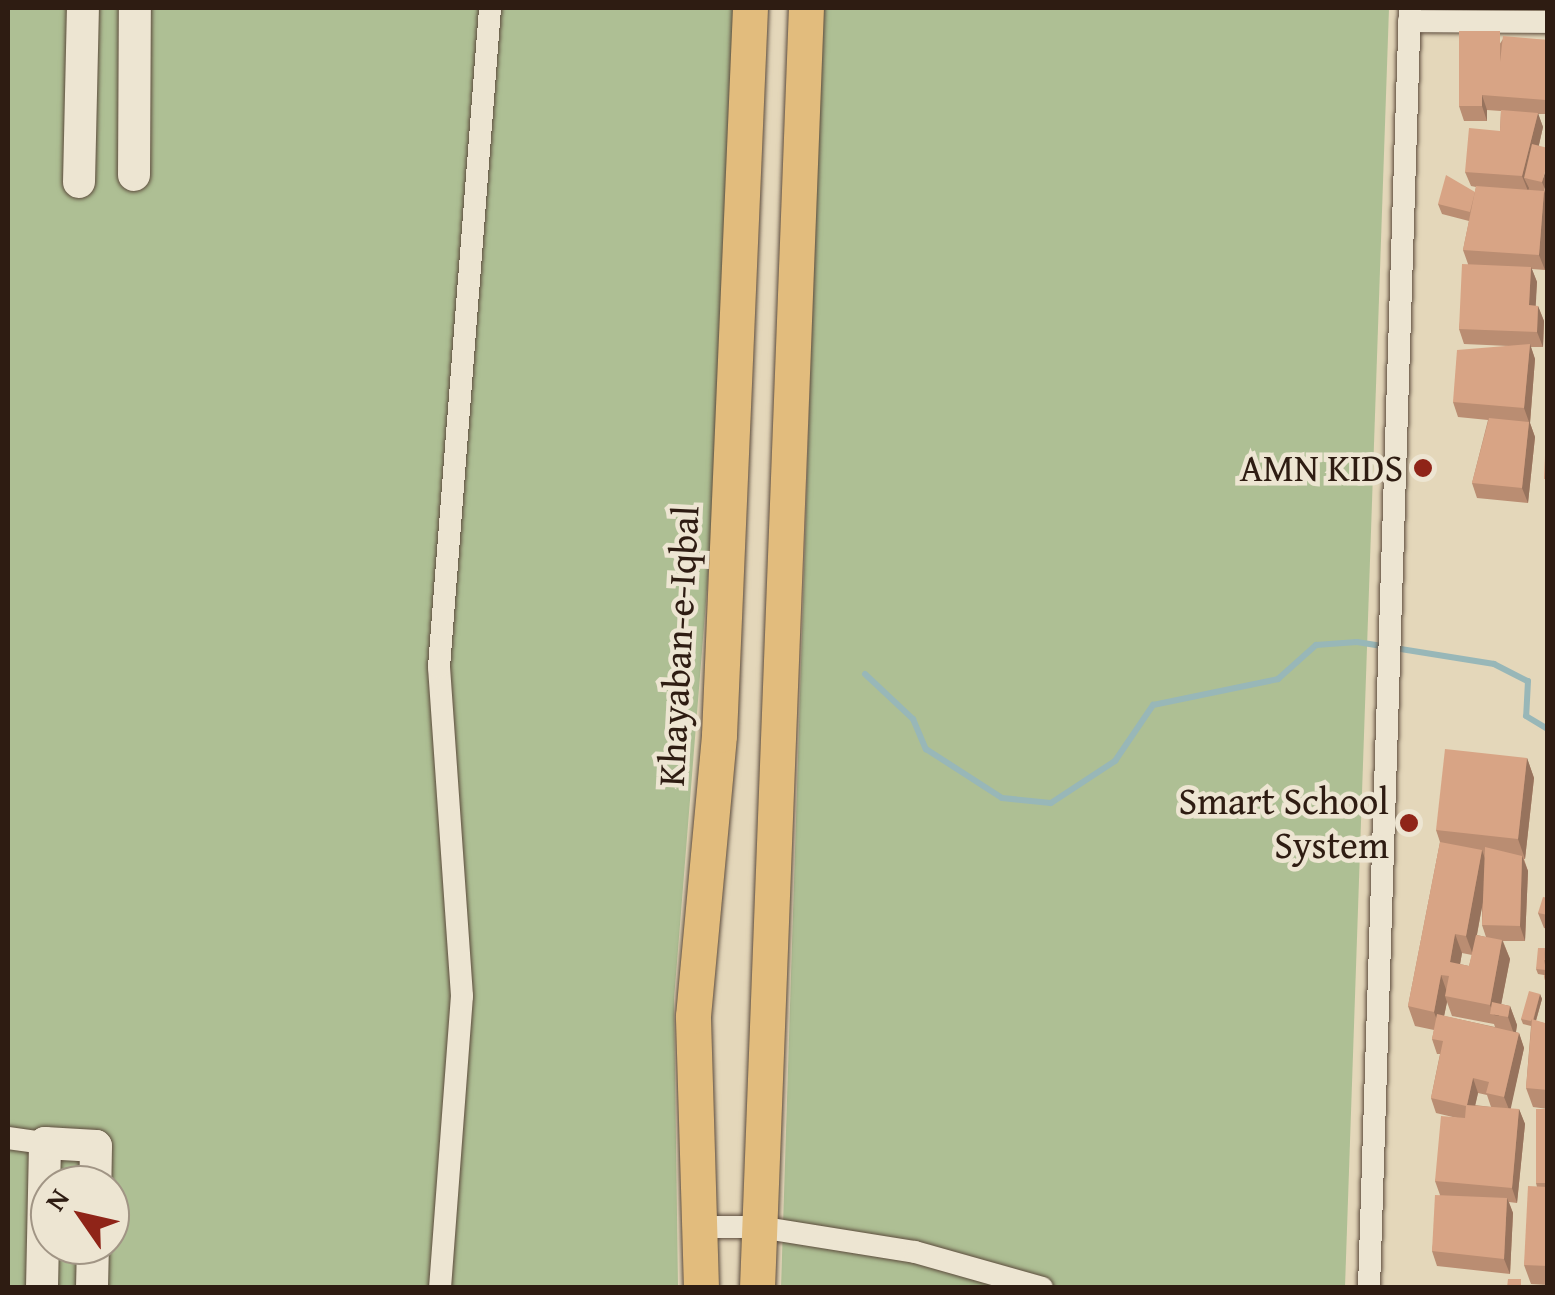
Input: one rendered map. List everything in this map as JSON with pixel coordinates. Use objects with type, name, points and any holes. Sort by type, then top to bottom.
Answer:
[{"type":"main road","name":"Khayaban-e-Iqbal","points":[[701,1288],[693,1016],[719,735],[750,8]]},
{"type":"main road","points":[[757,1288],[806,8]]},
{"type":"street","points":[[79,182],[83,8]]},
{"type":"street","points":[[134,174],[135,8]]},
{"type":"street","points":[[440,1288],[462,996],[440,667],[490,8]]},
{"type":"street","points":[[1369,1288],[1410,14],[1548,22]]},
{"type":"street","points":[[8,1138],[96,1146],[96,1165]]},
{"type":"street","points":[[42,1288],[45,1143]]},
{"type":"street","points":[[700,1227],[759,1227],[915,1252],[1042,1288]]},
{"type":"green space","points":[[8,8],[735,8],[720,427],[674,999],[678,1287],[8,1288]]},
{"type":"green space","points":[[822,8],[1389,8],[1345,1287],[781,1288]]},
{"type":"building","points":[[1459,31],[1500,31],[1500,62],[1503,36],[1548,40],[1546,100],[1482,95],[1482,106],[1459,106]]},
{"type":"building","points":[[1501,110],[1538,113],[1522,176],[1465,172],[1469,128],[1500,131]]},
{"type":"building","points":[[1532,144],[1548,148],[1542,182],[1524,178]]},
{"type":"building","points":[[1446,175],[1475,192],[1470,212],[1438,204]]},
{"type":"building","points":[[1476,186],[1544,191],[1539,255],[1463,250]]},
{"type":"building","points":[[1462,264],[1531,267],[1529,305],[1538,306],[1537,332],[1459,329]]},
{"type":"building","points":[[1547,343],[1548,398],[1545,398]]},
{"type":"building","points":[[1530,344],[1524,408],[1453,402],[1457,350]]},
{"type":"building","points":[[1547,410],[1548,479],[1544,479]]},
{"type":"building","points":[[1489,418],[1529,422],[1522,488],[1472,483]]},
{"type":"building","points":[[1445,749],[1527,758],[1518,839],[1436,830]]},
{"type":"building","points":[[1440,842],[1482,850],[1466,936],[1455,934],[1450,962],[1469,966],[1476,935],[1502,940],[1490,1005],[1445,996],[1449,976],[1441,975],[1434,1012],[1408,1006]]},
{"type":"building","points":[[1485,847],[1522,856],[1520,926],[1482,925]]},
{"type":"building","points":[[1543,897],[1548,898],[1548,915],[1538,913]]},
{"type":"building","points":[[1548,938],[1548,961],[1544,960]]},
{"type":"building","points":[[1538,948],[1545,948],[1546,970],[1536,969]]},
{"type":"building","points":[[1529,991],[1540,994],[1531,1021],[1521,1019]]},
{"type":"building","points":[[1492,1002],[1510,1006],[1508,1017],[1490,1014]]},
{"type":"building","points":[[1437,1014],[1519,1033],[1504,1097],[1486,1093],[1489,1082],[1473,1078],[1467,1105],[1519,1109],[1512,1188],[1435,1181],[1441,1116],[1465,1118],[1466,1106],[1431,1098],[1443,1041],[1432,1039]]},
{"type":"building","points":[[1532,1019],[1548,1024],[1548,1090],[1526,1088]]},
{"type":"building","points":[[1536,1109],[1548,1109],[1548,1183],[1536,1183]]},
{"type":"building","points":[[1528,1186],[1548,1187],[1548,1266],[1524,1265]]},
{"type":"building","points":[[1435,1195],[1507,1198],[1504,1259],[1432,1251]]},
{"type":"building","points":[[1508,1279],[1521,1279],[1521,1288],[1507,1288]]},
{"type":"waterway","points":[[865,674],[913,719],[926,749],[1002,798],[1051,803],[1115,761],[1153,705],[1278,679],[1316,645],[1357,642],[1494,664],[1528,681],[1526,716],[1548,729]]},
{"type":"place","name":"AMN KIDS","points":[[1423,468]]},
{"type":"place","name":"Smart School System","points":[[1409,823]]}]
